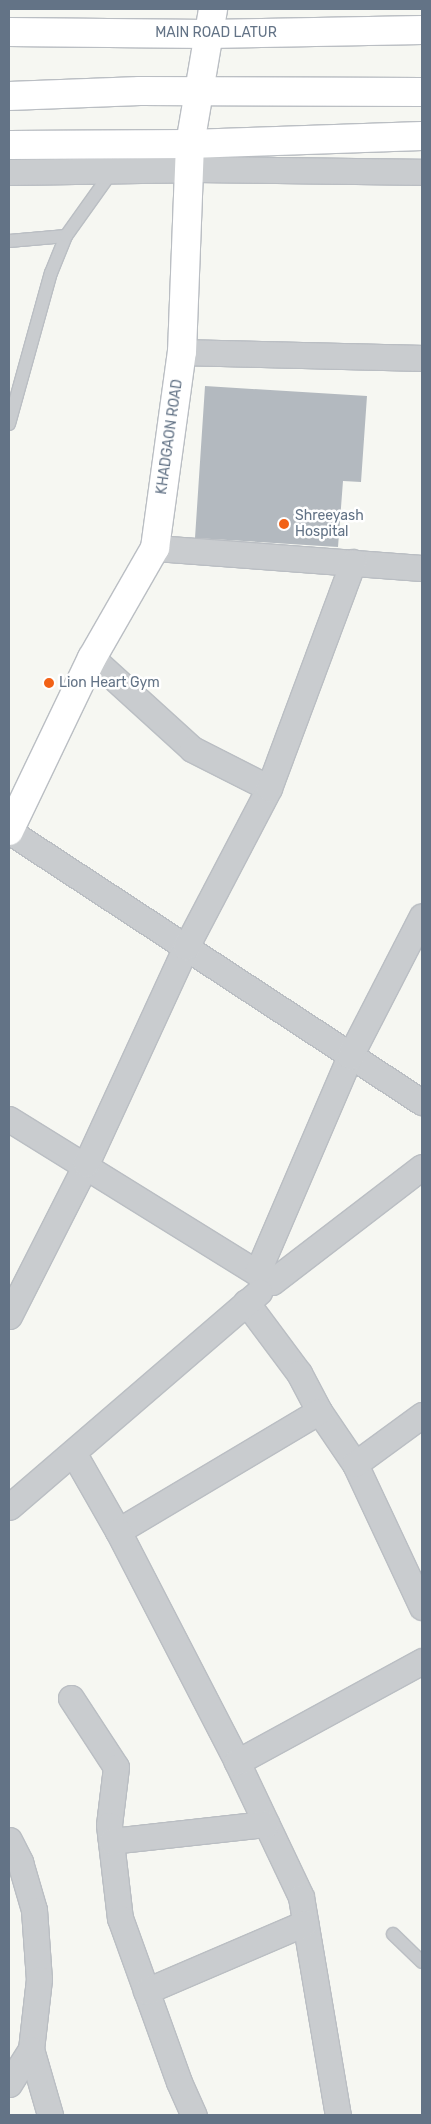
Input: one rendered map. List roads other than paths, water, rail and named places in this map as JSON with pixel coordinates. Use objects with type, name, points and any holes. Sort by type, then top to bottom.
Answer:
[{"type":"street","name":"MAIN ROAD LATUR","points":[[9,32],[210,22],[422,30]]},
{"type":"street","name":"KHADGAON ROAD","points":[[9,831],[92,658],[155,548],[182,352],[190,157],[198,90],[210,22]]},
{"type":"street","points":[[9,96],[198,90],[422,92]]},
{"type":"street","points":[[9,172],[113,170],[190,157],[422,136]]},
{"type":"street","points":[[9,145],[422,172]]},
{"type":"street","points":[[182,352],[422,358]]},
{"type":"street","points":[[155,548],[422,568]]},
{"type":"street","points":[[9,1316],[86,1164],[186,947],[269,788],[352,562]]},
{"type":"street","points":[[92,658],[192,749],[269,788]]},
{"type":"street","points":[[9,831],[422,1102]]},
{"type":"street","points":[[9,1508],[74,1454],[246,1302],[264,1278],[350,1056],[422,916]]},
{"type":"street","points":[[9,1119],[86,1164],[264,1278]]},
{"type":"street","points":[[264,1278],[422,1167]]},
{"type":"street","points":[[246,1302],[299,1373],[319,1411],[355,1464],[422,1607]]},
{"type":"street","points":[[118,1531],[319,1411]]},
{"type":"street","points":[[355,1464],[422,1415]]},
{"type":"street","points":[[74,1454],[118,1531],[237,1762],[300,1897],[338,2115]]},
{"type":"street","points":[[237,1762],[422,1661]]},
{"type":"street","points":[[71,1698],[116,1767],[109,1825],[120,1918],[194,2115]]},
{"type":"street","points":[[111,1841],[266,1824]]},
{"type":"street","points":[[9,1840],[20,1862],[34,1910],[39,1979],[31,2049],[50,2115]]},
{"type":"street","points":[[146,1991],[305,1923]]},
{"type":"street","points":[[9,2084],[31,2049]]},
{"type":"lane","points":[[9,424],[51,273],[66,236],[113,170]]},
{"type":"lane","points":[[9,240],[66,236]]},
{"type":"lane","points":[[393,1934],[422,1962]]},
{"type":"place","name":"Shreeyash Hospital","points":[[284,524]]},
{"type":"place","name":"Lion Heart Gym","points":[[49,683]]}]
